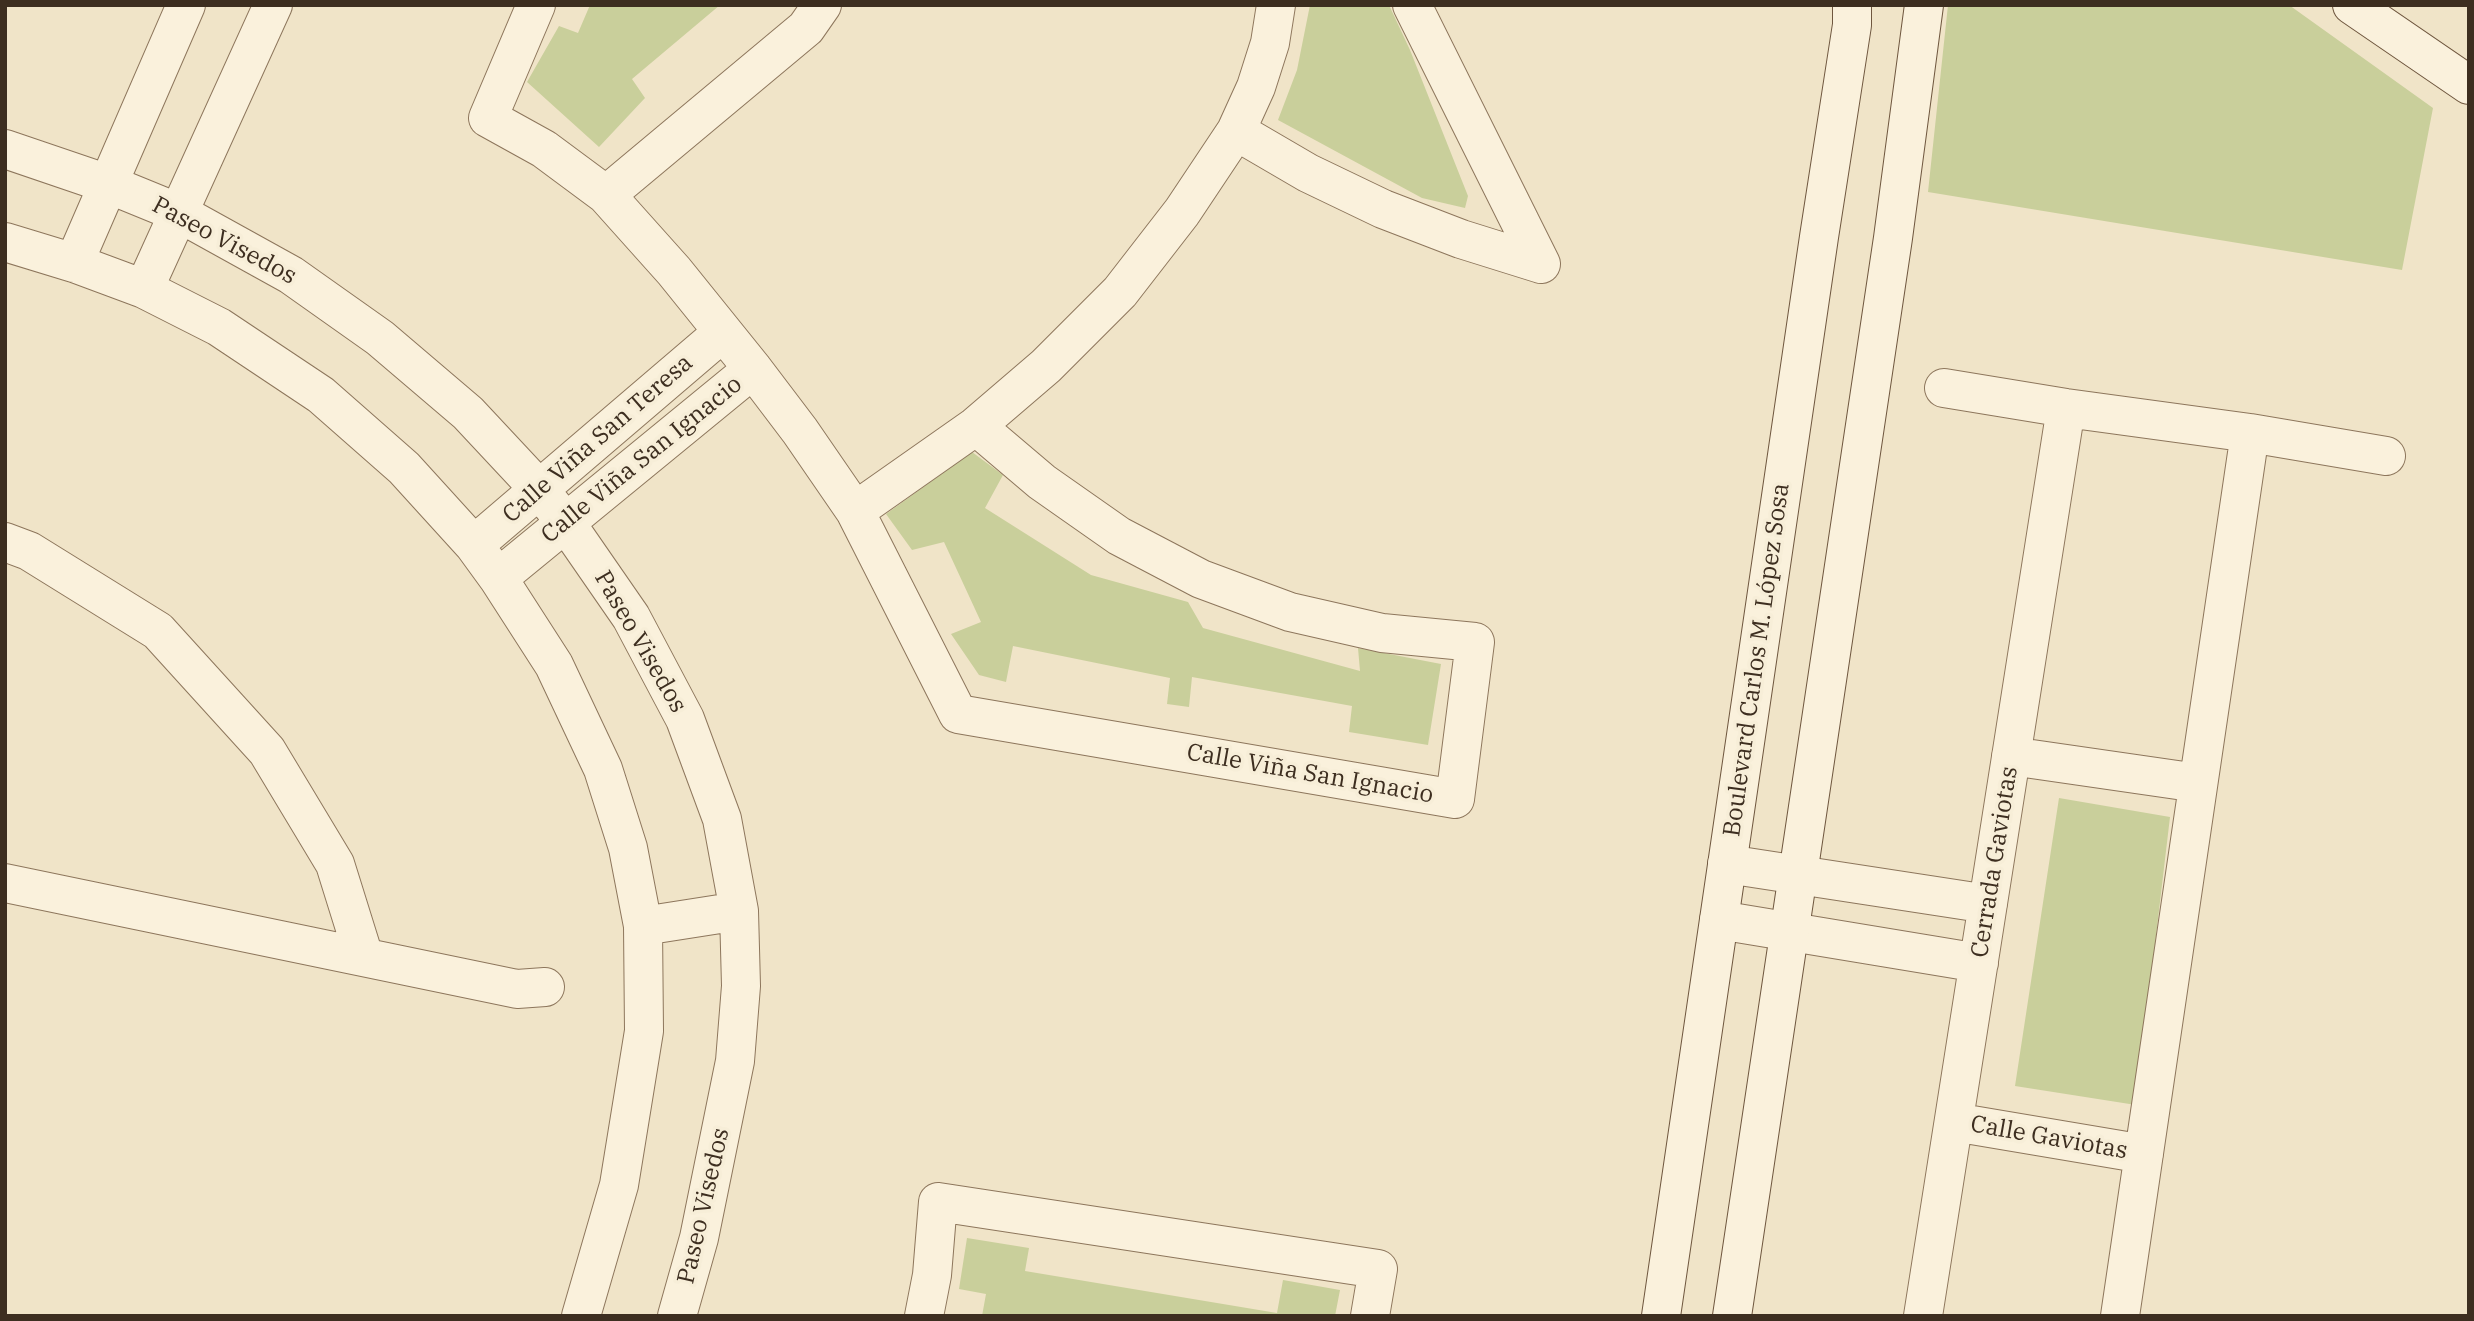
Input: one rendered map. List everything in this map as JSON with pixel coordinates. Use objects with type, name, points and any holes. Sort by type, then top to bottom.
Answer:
[{"type":"street","points":[[74,263],[186,5]]},
{"type":"street","points":[[144,289],[273,5]]},
{"type":"street","points":[[536,5],[488,118],[544,149],[606,195],[674,271],[753,369]]},
{"type":"street","points":[[606,195],[806,28],[822,5]]},
{"type":"street","points":[[855,511],[976,426],[1046,366],[1120,292],[1182,212],[1236,131],[1256,87],[1270,43],[1276,5]]},
{"type":"street","points":[[1236,131],[1308,173],[1383,208],[1461,239],[1541,264],[1412,5]]},
{"type":"street","name":"Boulevard Carlos M. López Sosa","points":[[1661,1316],[1816,251],[1852,25],[1852,5]]},
{"type":"street","points":[[1732,1316],[1893,238],[1924,5]]},
{"type":"street","points":[[2352,5],[2469,85]]},
{"type":"street","name":"Paseo Visedos","points":[[5,149],[108,184],[179,213],[291,275],[380,338],[468,413],[539,489],[631,617],[685,719],[722,819],[738,911],[741,986],[735,1061],[699,1238],[677,1316]]},
{"type":"street","points":[[5,242],[74,263],[144,289],[219,327],[321,395],[404,468],[474,545],[554,665],[603,769],[628,848],[643,926],[644,1031],[621,1172],[580,1316]]},
{"type":"street","name":"Calle Viña San Teresa","points":[[474,545],[722,332]]},
{"type":"street","name":"Calle Viña San Ignacio","points":[[498,578],[753,369],[855,511],[958,714],[1455,799],[1475,642],[1382,632],[1290,612],[1202,579],[1119,536],[1042,482],[976,426]]},
{"type":"street","points":[[1944,388],[2386,456]]},
{"type":"street","name":"Cerrada Gaviotas","points":[[1923,1316],[2066,408]]},
{"type":"street","points":[[2120,1316],[2250,433]]},
{"type":"street","points":[[5,542],[29,551],[158,631],[267,751],[335,864],[364,957]]},
{"type":"street","points":[[2011,756],[2198,783]]},
{"type":"street","points":[[1727,864],[1988,904]]},
{"type":"street","points":[[5,883],[517,989],[545,987]]},
{"type":"street","points":[[643,926],[738,911]]},
{"type":"street","points":[[1719,920],[1979,963]]},
{"type":"street","name":"Calle Gaviotas","points":[[1954,1122],[2144,1154]]},
{"type":"street","points":[[924,1316],[932,1275],[938,1202],[1378,1269],[1370,1316]]},
{"type":"green space","points":[[590,5],[720,5],[632,79],[645,98],[599,147],[527,82],[559,26],[578,33]]},
{"type":"green space","points":[[1310,5],[1389,5],[1410,50],[1468,196],[1465,208],[1422,198],[1278,120],[1297,70]]},
{"type":"green space","points":[[1948,5],[2289,5],[2433,108],[2402,270],[1928,192]]},
{"type":"green space","points":[[972,452],[1003,475],[985,508],[1091,575],[1188,602],[1203,628],[1360,671],[1358,648],[1441,664],[1428,745],[1349,732],[1352,706],[1192,677],[1189,707],[1167,704],[1170,678],[1013,646],[1006,682],[979,675],[951,634],[981,622],[944,542],[912,550],[886,514]]},
{"type":"green space","points":[[2059,798],[2170,817],[2136,1105],[2015,1086]]},
{"type":"green space","points":[[967,1238],[1029,1248],[1025,1271],[1277,1313],[1283,1280],[1340,1290],[1335,1316],[982,1316],[986,1294],[959,1289]]}]
